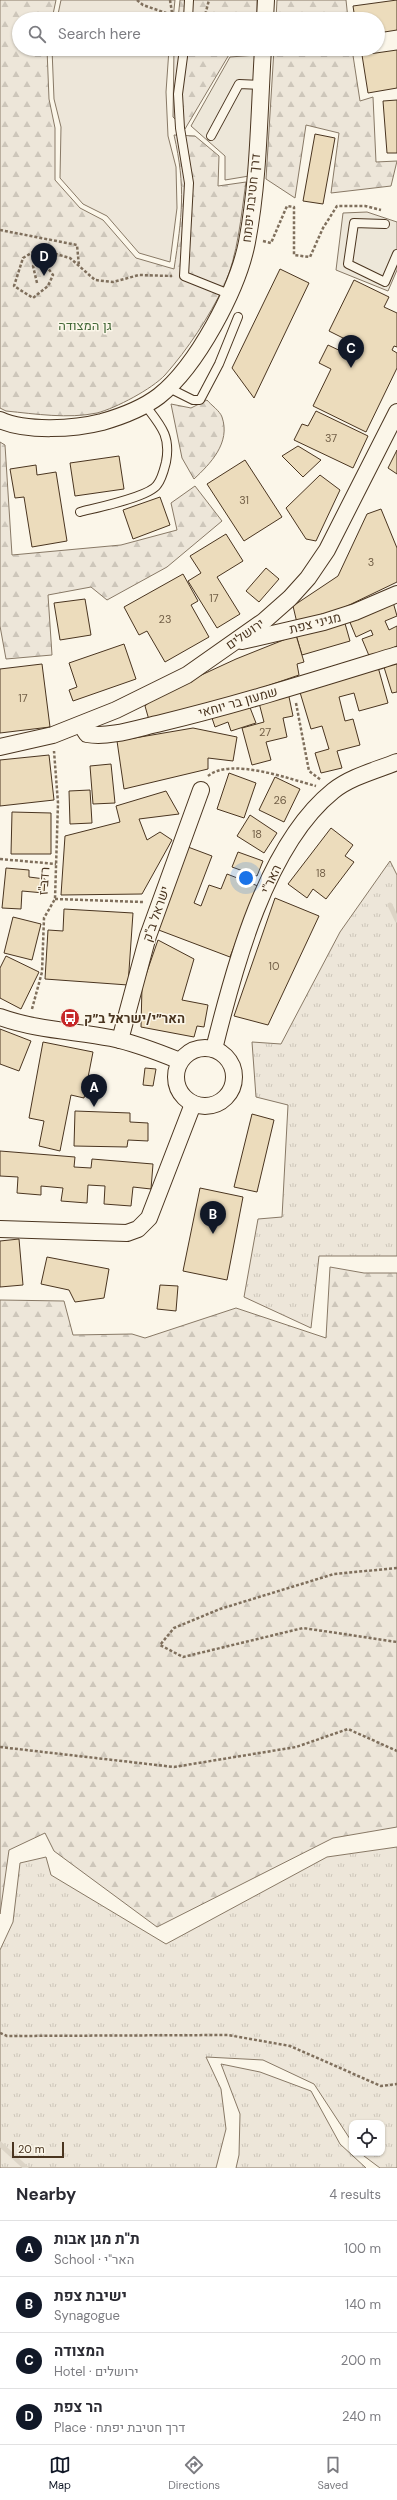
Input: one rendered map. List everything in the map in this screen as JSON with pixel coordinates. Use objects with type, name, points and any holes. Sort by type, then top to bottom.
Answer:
[{"type":"street","points":[[265,12],[266,0]]},
{"type":"street","name":"דרך חטיבת יפתח","points":[[0,420],[32,426],[88,425],[115,418],[146,405],[167,388],[185,370],[202,346],[229,294],[247,244],[253,204],[262,56]]},
{"type":"street","name":"ירושלים","points":[[0,747],[53,735],[116,710],[187,675],[264,621],[290,598],[308,578],[327,550],[397,412]]},
{"type":"street","name":"מגיני צפת","points":[[231,644],[324,622],[355,612],[397,594]]},
{"type":"street","name":"שמעון בר יוחאי","points":[[81,725],[87,734],[98,736],[120,732],[187,716],[397,655]]},
{"type":"street","name":"האר\"י","points":[[214,1049],[230,982],[268,883],[289,843],[313,811],[334,790],[397,762]]},
{"type":"street","name":"ישראל ב\"ק","points":[[120,1040],[140,959],[201,790]]},
{"type":"street","points":[[0,1017],[28,1025],[120,1040],[180,1062]]},
{"type":"street","points":[[204,1047],[214,1049],[223,1053],[232,1064],[235,1074],[234,1084],[230,1094],[218,1103],[203,1106],[193,1104],[179,1091],[176,1081],[176,1071],[180,1062],[194,1050],[204,1047]]},
{"type":"street","points":[[0,1229],[127,1233],[138,1229],[149,1218],[193,1104]]},
{"type":"lane","points":[[188,12],[189,0]]},
{"type":"lane","points":[[183,56],[178,94],[180,128],[189,183],[184,276],[229,294]]},
{"type":"lane","points":[[211,136],[239,84],[260,85]]},
{"type":"lane","points":[[385,224],[354,222],[348,264],[385,282],[397,254]]},
{"type":"lane","points":[[167,388],[193,400],[200,400],[219,364],[238,317]]},
{"type":"lane","points":[[80,512],[134,498],[157,487],[164,471],[169,446],[162,428],[146,405]]},
{"type":"path","points":[[137,0],[143,5],[163,12]]},
{"type":"path","points":[[170,0],[172,12]]},
{"type":"path","points":[[206,12],[209,0]]},
{"type":"path","points":[[264,235],[263,241],[271,243],[287,206],[294,207],[294,255],[310,258],[323,228],[337,206],[365,206],[387,211]]},
{"type":"path","points":[[0,230],[77,245],[79,266]]},
{"type":"path","points":[[37,283],[33,266],[42,260],[54,275],[48,286],[33,298],[14,286],[24,258],[38,249],[70,258],[95,280],[113,282],[139,274],[184,276]]},
{"type":"path","points":[[293,686],[309,771],[334,790]]},
{"type":"path","name":"רדב\"ז","points":[[28,1025],[42,972],[44,918],[55,899],[58,803],[53,735]]},
{"type":"path","points":[[201,790],[208,775],[227,767],[265,772],[334,790]]},
{"type":"path","points":[[0,859],[56,864]]},
{"type":"path","points":[[55,899],[160,903]]},
{"type":"path","points":[[397,1568],[334,1574],[220,1609],[174,1628],[160,1645],[184,1657],[303,1628],[397,1642]]},
{"type":"path","points":[[0,1747],[174,1767],[296,1747],[348,1729],[397,1751]]},
{"type":"path","points":[[0,2033],[7,2036],[228,2035],[290,2046],[381,2086],[397,2084]]},
{"type":"green space","name":"גן המצודה","points":[[0,0],[56,0],[53,12],[12,12],[12,56],[47,56],[49,99],[55,128],[55,180],[80,208],[103,220],[136,258],[174,269],[182,202],[178,154],[174,135],[195,136],[219,156],[218,186],[246,182],[236,248],[224,286],[198,332],[165,375],[152,386],[133,397],[105,411],[97,413],[75,416],[52,415],[6,411],[0,408]]},
{"type":"green space","points":[[61,0],[175,0],[174,12],[58,12]]},
{"type":"green space","points":[[180,0],[257,0],[257,12],[179,12]]},
{"type":"green space","points":[[277,0],[346,0],[347,12],[276,12]]},
{"type":"green space","points":[[52,56],[169,56],[166,92],[168,136],[176,167],[177,208],[170,262],[139,253],[107,216],[83,204],[60,178],[61,127],[54,99]]},
{"type":"green space","points":[[174,56],[228,56],[185,129],[173,117]]},
{"type":"green space","points":[[274,56],[353,56],[360,101],[373,97],[376,162],[397,161],[391,186],[331,193],[339,133],[306,125],[295,198],[266,179]]},
{"type":"green space","points":[[207,400],[222,417],[224,436],[212,460],[194,479],[182,458],[171,404],[191,408]]},
{"type":"green space","points":[[0,442],[5,445],[12,555],[121,545],[177,530],[171,503],[195,486],[222,521],[167,567],[107,600],[91,587],[48,595],[52,655],[6,659],[0,626]]},
{"type":"green space","points":[[390,861],[397,875],[397,1256],[319,1256],[311,1328],[244,1297],[258,1219],[282,1217],[288,1105],[256,1097],[252,1042],[281,1044],[340,932]]},
{"type":"green space","points":[[330,1267],[364,1273],[397,1273],[397,1827],[333,1838],[157,1927],[54,1851],[45,1833],[9,1850],[0,1914],[0,1300],[64,1301],[73,1335],[132,1334],[145,1338],[236,1308],[326,1338]]},
{"type":"green space","points":[[397,1847],[397,2168],[380,2168],[364,2156],[385,2156],[385,2120],[349,2120],[349,2137],[314,2084],[263,2060],[206,2057],[221,2089],[226,2129],[216,2168],[0,2168],[0,1950],[13,1922],[20,1863],[46,1857],[51,1875],[166,1944],[327,1857]]},
{"type":"green space","points":[[221,2064],[260,2072],[311,2091],[340,2144],[349,2152],[349,2156],[353,2156],[366,2168],[236,2168],[239,2155],[240,2114]]},
{"type":"shaded area","points":[[257,56],[249,176],[225,180],[225,156],[191,126],[230,57]]},
{"type":"shaded area","points":[[367,212],[397,222],[397,270],[388,291],[336,270],[343,213]]},
{"type":"building","points":[[397,0],[397,30],[385,32],[385,12],[354,12],[353,6]]},
{"type":"building","points":[[397,50],[397,88],[368,93],[362,56],[385,56],[385,52]]},
{"type":"building","points":[[397,100],[397,153],[387,153],[383,101]]},
{"type":"building","points":[[315,134],[335,138],[323,204],[303,201]]},
{"type":"building","points":[[280,269],[309,283],[254,398],[232,368]]},
{"type":"building","points":[[354,280],[389,297],[384,307],[397,313],[397,347],[394,346],[392,350],[397,353],[397,368],[366,432],[313,406],[331,369],[319,363],[328,345],[347,354],[353,343],[329,331]]},
{"type":"building","points":[[316,411],[368,436],[353,468],[294,440],[302,424],[308,426]]},
{"type":"building","points":[[298,446],[321,460],[303,477],[282,456]]},
{"type":"building","points":[[397,450],[397,474],[388,468]]},
{"type":"building","points":[[119,456],[124,489],[75,496],[70,463]]},
{"type":"building","points":[[245,460],[282,517],[244,541],[207,484]]},
{"type":"building","points":[[36,465],[37,475],[56,472],[67,541],[32,547],[24,497],[15,498],[10,469]]},
{"type":"building","points":[[320,475],[340,490],[316,541],[306,539],[286,508]]},
{"type":"building","points":[[160,497],[170,525],[133,539],[123,510]]},
{"type":"building","points":[[381,509],[397,548],[397,582],[345,607],[297,623],[293,606],[338,576],[367,514]]},
{"type":"building","points":[[226,534],[243,561],[217,577],[240,614],[217,628],[188,581],[201,573],[190,556]]},
{"type":"building","points":[[266,568],[279,579],[259,602],[246,591]]},
{"type":"building","points":[[183,574],[198,601],[191,605],[209,637],[165,662],[147,631],[139,635],[124,607]]},
{"type":"building","points":[[85,599],[91,635],[60,640],[54,603]]},
{"type":"building","points":[[393,602],[397,616],[385,621],[389,630],[397,626],[397,646],[370,658],[362,639],[373,635],[371,630],[356,637],[349,620]]},
{"type":"building","points":[[344,620],[350,641],[302,655],[296,635]]},
{"type":"building","points":[[296,635],[304,662],[297,664],[299,675],[212,705],[149,720],[145,706],[156,696],[236,659]]},
{"type":"building","points":[[124,644],[136,679],[73,701],[69,690],[77,687],[69,663]]},
{"type":"building","points":[[397,659],[397,692],[392,693],[383,664]]},
{"type":"building","points":[[42,664],[50,727],[0,733],[0,669]]},
{"type":"building","points":[[378,667],[388,703],[359,711],[354,693],[339,697],[345,721],[353,719],[360,745],[337,751],[342,768],[321,773],[315,753],[329,749],[322,726],[311,729],[299,689]]},
{"type":"building","points":[[288,692],[293,716],[283,718],[287,737],[266,742],[271,760],[252,765],[242,728],[264,722],[258,699]]},
{"type":"building","points":[[249,705],[256,723],[231,731],[228,722],[215,727],[212,718]]},
{"type":"building","points":[[193,728],[237,737],[233,761],[208,758],[208,769],[124,789],[117,741]]},
{"type":"building","points":[[49,755],[54,800],[0,806],[0,760]]},
{"type":"building","points":[[111,764],[115,803],[93,804],[90,766]]},
{"type":"building","points":[[229,773],[256,783],[244,818],[217,809]]},
{"type":"building","points":[[275,777],[300,789],[284,822],[259,810]]},
{"type":"building","points":[[90,790],[92,823],[70,824],[69,791]]},
{"type":"building","points":[[166,791],[179,814],[139,819],[147,840],[160,832],[172,840],[142,894],[61,895],[65,836],[120,822],[116,806]]},
{"type":"building","points":[[12,812],[51,813],[51,854],[11,854]]},
{"type":"building","points":[[250,815],[277,833],[264,853],[237,836]]},
{"type":"building","points":[[331,828],[353,845],[345,856],[354,862],[326,899],[313,889],[307,898],[288,884]]},
{"type":"building","points":[[188,847],[212,856],[194,903],[201,906],[209,885],[221,889],[227,874],[258,886],[230,957],[156,929]]},
{"type":"building","points":[[238,852],[263,861],[257,876],[232,867]]},
{"type":"building","points":[[6,868],[29,870],[29,877],[45,879],[44,893],[22,891],[21,909],[2,908]]},
{"type":"building","points":[[275,898],[319,916],[268,1025],[234,1016]]},
{"type":"building","points":[[64,909],[133,913],[128,985],[45,979],[48,930],[63,931]]},
{"type":"building","points":[[13,917],[41,924],[32,960],[4,953]]},
{"type":"building","points":[[158,940],[194,959],[182,1000],[208,1005],[204,1027],[197,1026],[194,1037],[141,1027],[142,986]]},
{"type":"building","points":[[6,956],[39,972],[21,1009],[0,998],[0,968]]},
{"type":"building","points":[[0,1029],[31,1041],[19,1071],[0,1064]]},
{"type":"building","points":[[43,1042],[93,1052],[84,1098],[71,1095],[60,1151],[39,1146],[44,1121],[29,1118]]},
{"type":"building","points":[[145,1068],[156,1069],[153,1086],[143,1085]]},
{"type":"building","points":[[75,1111],[130,1113],[130,1122],[148,1123],[148,1141],[128,1140],[127,1147],[74,1146]]},
{"type":"building","points":[[252,1114],[274,1120],[257,1192],[234,1187]]},
{"type":"building","points":[[0,1151],[75,1157],[74,1167],[91,1168],[92,1159],[153,1164],[151,1189],[133,1187],[131,1206],[104,1204],[105,1186],[88,1185],[87,1203],[61,1201],[63,1188],[41,1186],[41,1195],[17,1193],[18,1177],[0,1176]]},
{"type":"building","points":[[200,1188],[243,1197],[227,1280],[183,1271]]},
{"type":"building","points":[[19,1239],[23,1285],[0,1287],[0,1241]]},
{"type":"building","points":[[47,1257],[109,1269],[104,1298],[75,1302],[69,1290],[41,1284]]},
{"type":"building","points":[[160,1285],[178,1286],[176,1311],[157,1309]]},
{"type":"waterway","points":[[390,905],[397,920]]},
{"type":"waterway","points":[[0,2144],[26,2168]]},
{"type":"place","name":"הר צפת","points":[[44,276]]},
{"type":"place","name":"המצודה","points":[[351,368]]},
{"type":"place","name":"האר״י/ישראל ב״ק","points":[[70,1018]]},
{"type":"place","name":"ת\"ת מגן אבות","points":[[94,1107]]},
{"type":"place","name":"ישיבת צפת","points":[[213,1234]]}]
